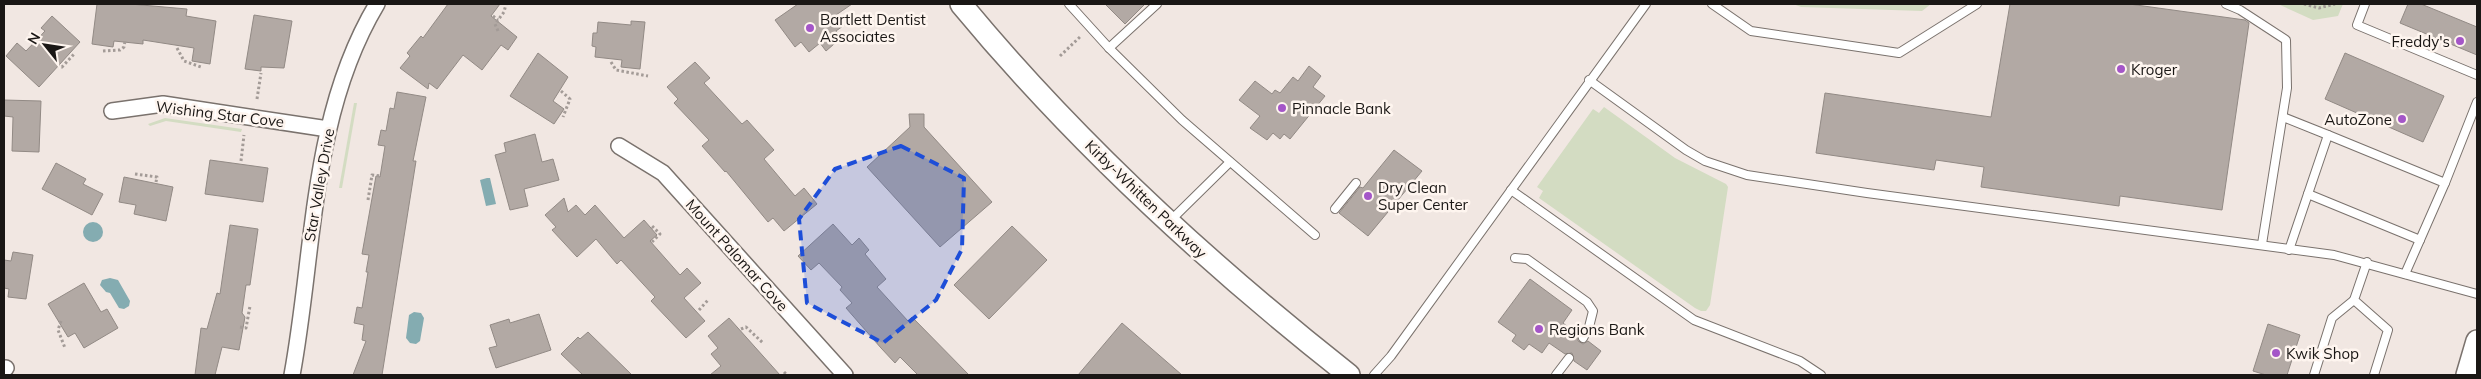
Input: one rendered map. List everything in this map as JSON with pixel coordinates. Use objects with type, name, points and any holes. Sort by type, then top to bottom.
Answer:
[{"type":"main road","name":"Kirby-Whitten Parkway","points":[[962,4],[1048,101],[1168,223],[1252,297],[1349,375]]},
{"type":"main road","points":[[2467,375],[2477,342]]},
{"type":"street","name":"Star Valley Drive","points":[[292,375],[308,247],[328,129],[338,91],[354,46],[377,4]]},
{"type":"street","name":"Wishing Star Cove","points":[[112,111],[162,104],[328,129]]},
{"type":"street","name":"Mount Palomar Cove","points":[[619,146],[663,173],[845,375]]},
{"type":"lane","points":[[1109,48],[1157,4]]},
{"type":"lane","points":[[1374,375],[1391,356],[1589,80],[1646,4]]},
{"type":"lane","points":[[1712,4],[1751,31],[1899,53],[1977,4]]},
{"type":"lane","points":[[2226,4],[2240,10],[2286,40],[2288,88],[2262,244]]},
{"type":"lane","points":[[2365,4],[2357,25],[2477,75]]},
{"type":"lane","points":[[1071,5],[1109,48],[1182,120],[1314,235]]},
{"type":"lane","points":[[1589,80],[1692,153],[1719,167],[1747,175],[1867,194],[2262,244],[2288,250],[2334,255],[2367,262],[2477,294]]},
{"type":"lane","points":[[2405,274],[2445,183],[2477,102]]},
{"type":"lane","points":[[2283,117],[2445,183]]},
{"type":"lane","points":[[2288,250],[2328,135]]},
{"type":"lane","points":[[1168,223],[1230,162]]},
{"type":"lane","points":[[1335,209],[1356,183]]},
{"type":"lane","points":[[1511,190],[1694,320],[1800,361],[1818,374]]},
{"type":"lane","points":[[2308,194],[2420,240]]},
{"type":"lane","points":[[1515,258],[1527,259],[1587,302],[1593,311],[1589,328],[1583,338]]},
{"type":"lane","points":[[2314,375],[2332,318],[2354,300],[2367,262]]},
{"type":"lane","points":[[2354,300],[2388,330],[2374,375]]},
{"type":"lane","points":[[1556,375],[1569,358]]},
{"type":"path","points":[[498,32],[494,27],[504,12],[506,4]]},
{"type":"path","points":[[2304,4],[2319,8],[2335,4]]},
{"type":"path","points":[[493,16],[498,20]]},
{"type":"path","points":[[1060,56],[1082,35]]},
{"type":"path","points":[[103,51],[120,50],[124,47],[125,41]]},
{"type":"path","points":[[177,48],[184,60],[193,66],[201,67]]},
{"type":"path","points":[[57,64],[62,67],[75,53]]},
{"type":"path","points":[[611,62],[619,72],[648,76]]},
{"type":"path","points":[[257,99],[261,73]]},
{"type":"path","points":[[561,91],[570,99],[563,117]]},
{"type":"path","points":[[240,161],[244,135]]},
{"type":"path","points":[[135,174],[157,177],[156,182]]},
{"type":"path","points":[[368,200],[372,175],[382,176]]},
{"type":"path","points":[[652,226],[660,234],[652,242]]},
{"type":"path","points":[[699,310],[708,300]]},
{"type":"path","points":[[240,327],[246,328],[250,306]]},
{"type":"path","points":[[61,321],[58,330],[65,348]]},
{"type":"path","points":[[741,329],[750,328],[763,343]]},
{"type":"highlighted area","points":[[901,146],[964,178],[962,249],[936,300],[883,343],[807,303],[799,219],[835,169]]},
{"type":"green space","points":[[1793,4],[1931,4],[1922,11],[1801,7]]},
{"type":"green space","points":[[2278,4],[2343,4],[2338,16],[2313,20]]},
{"type":"green space","points":[[354,103],[357,103],[342,188],[339,188]]},
{"type":"green space","points":[[1604,107],[1675,158],[1726,184],[1728,187],[1710,305],[1706,311],[1695,308],[1539,198],[1543,191],[1537,187],[1593,109],[1599,113]]},
{"type":"green space","points":[[165,118],[242,129],[241,132],[166,121],[150,126],[148,124]]},
{"type":"water","points":[[490,178],[496,204],[486,206],[480,180]]},
{"type":"water","points":[[93,222],[100,225],[103,232],[100,239],[93,242],[86,239],[83,232],[86,225]]},
{"type":"water","points":[[110,278],[118,280],[130,301],[129,306],[124,309],[119,308],[110,293],[106,292],[100,285],[102,280]]},
{"type":"water","points":[[414,312],[421,313],[424,318],[420,341],[416,344],[410,343],[406,338],[409,315]]},
{"type":"building","points":[[97,4],[130,4],[187,9],[186,16],[216,21],[210,64],[192,61],[194,48],[143,40],[143,44],[114,41],[113,47],[92,44]]},
{"type":"building","points":[[448,4],[500,4],[491,16],[517,37],[508,50],[501,45],[482,70],[463,55],[437,89],[429,83],[428,89],[400,68],[410,56],[407,53],[421,36],[423,38]]},
{"type":"building","name":"Bartlett Dentist Associates","points":[[798,4],[852,4],[836,15],[843,26],[836,31],[841,38],[826,51],[820,43],[809,52],[801,42],[795,47],[775,20]]},
{"type":"building","points":[[1105,4],[1145,4],[1125,24]]},
{"type":"building","name":"Kroger","points":[[2010,4],[2129,4],[2245,20],[2249,23],[2222,210],[2120,196],[2119,206],[1981,187],[1984,167],[1936,160],[1934,170],[1816,153],[1825,93],[1991,117]]},
{"type":"building","name":"Freddy's","points":[[2408,4],[2421,4],[2477,27],[2477,55],[2400,23]]},
{"type":"building","points":[[254,15],[292,21],[284,68],[261,67],[261,71],[245,69]]},
{"type":"building","points":[[52,16],[80,42],[39,87],[6,56],[17,43],[26,51],[45,31],[41,28]]},
{"type":"building","points":[[631,21],[645,22],[640,69],[621,67],[622,60],[595,57],[596,47],[592,46],[593,33],[597,33],[598,22],[631,25]]},
{"type":"building","points":[[538,53],[568,77],[553,101],[564,109],[554,124],[510,96]]},
{"type":"building","name":"AutoZone","points":[[2345,53],[2444,96],[2423,142],[2325,99]]},
{"type":"building","points":[[695,62],[710,78],[704,83],[742,124],[747,120],[774,150],[764,159],[795,196],[804,188],[817,204],[784,231],[773,218],[768,222],[726,171],[702,146],[709,140],[674,103],[678,99],[667,87]]},
{"type":"building","name":"Pinnacle Bank","points":[[1309,66],[1321,76],[1313,87],[1325,96],[1290,139],[1284,134],[1280,139],[1273,133],[1267,140],[1250,128],[1260,116],[1239,100],[1255,81],[1272,94],[1275,90],[1280,93],[1293,77],[1298,81]]},
{"type":"building","points":[[397,92],[426,97],[413,161],[416,161],[382,375],[353,375],[366,341],[362,340],[364,325],[354,323],[357,307],[362,308],[369,255],[362,254],[376,176],[380,177],[385,146],[378,145],[381,130],[386,131],[390,108],[394,109]]},
{"type":"building","points":[[4,100],[41,101],[39,152],[12,151],[13,117],[4,116]]},
{"type":"building","points":[[909,114],[924,114],[924,127],[992,202],[940,247],[867,167],[910,127]]},
{"type":"building","points":[[535,134],[542,162],[553,159],[559,180],[524,189],[528,206],[510,210],[495,155],[506,152],[504,143]]},
{"type":"building","name":"Dry Clean Super Center","points":[[1394,150],[1422,171],[1368,236],[1339,213],[1360,187],[1363,188]]},
{"type":"building","points":[[210,160],[268,168],[263,202],[205,194]]},
{"type":"building","points":[[56,163],[86,179],[83,184],[103,194],[92,215],[42,189]]},
{"type":"building","points":[[124,177],[173,187],[166,221],[134,214],[136,205],[119,202]]},
{"type":"building","points":[[564,198],[568,212],[576,205],[585,215],[595,205],[624,238],[644,220],[657,235],[650,241],[680,275],[687,268],[701,283],[684,298],[705,321],[686,338],[651,301],[655,297],[621,260],[617,264],[596,239],[577,257],[552,230],[556,227],[545,215]]},
{"type":"building","points":[[833,224],[852,245],[859,238],[869,250],[865,254],[886,279],[877,287],[908,321],[912,317],[969,375],[918,375],[900,357],[895,363],[846,308],[852,303],[840,290],[842,287],[819,263],[811,270],[798,256]]},
{"type":"building","points":[[230,225],[258,229],[250,285],[246,285],[242,313],[245,317],[239,350],[222,347],[215,375],[195,375],[201,328],[207,329],[217,293],[220,294]]},
{"type":"building","points":[[1012,226],[1047,260],[989,319],[954,285]]},
{"type":"building","points":[[13,252],[33,255],[26,299],[8,297],[9,289],[4,288],[4,260],[11,261]]},
{"type":"building","name":"Regions Bank","points":[[1530,279],[1572,310],[1563,323],[1578,335],[1578,341],[1583,344],[1588,341],[1601,351],[1587,370],[1574,361],[1572,353],[1565,354],[1549,343],[1542,353],[1529,344],[1524,350],[1512,341],[1516,335],[1498,322]]},
{"type":"building","points":[[84,283],[101,312],[107,309],[118,328],[84,348],[75,333],[68,337],[48,304]]},
{"type":"building","points":[[539,314],[551,350],[496,368],[489,348],[497,346],[490,325],[509,319],[510,323]]},
{"type":"building","points":[[729,318],[780,375],[710,375],[721,366],[711,354],[718,348],[708,336]]},
{"type":"building","points":[[1122,323],[1182,375],[1078,375]]},
{"type":"building","name":"Kwik Shop","points":[[2268,324],[2300,335],[2287,375],[2266,375],[2253,371]]},
{"type":"building","points":[[588,332],[632,375],[583,375],[561,354],[578,337],[580,339]]},
{"type":"place","name":"Bartlett Dentist Associates","points":[[810,28]]},
{"type":"place","name":"Freddy's","points":[[2460,41]]},
{"type":"place","name":"Kroger","points":[[2121,69]]},
{"type":"place","name":"Pinnacle Bank","points":[[1282,108]]},
{"type":"place","name":"AutoZone","points":[[2402,119]]},
{"type":"place","name":"Dry Clean Super Center","points":[[1368,196]]},
{"type":"place","name":"Regions Bank","points":[[1539,329]]},
{"type":"place","name":"Kwik Shop","points":[[2276,353]]}]
